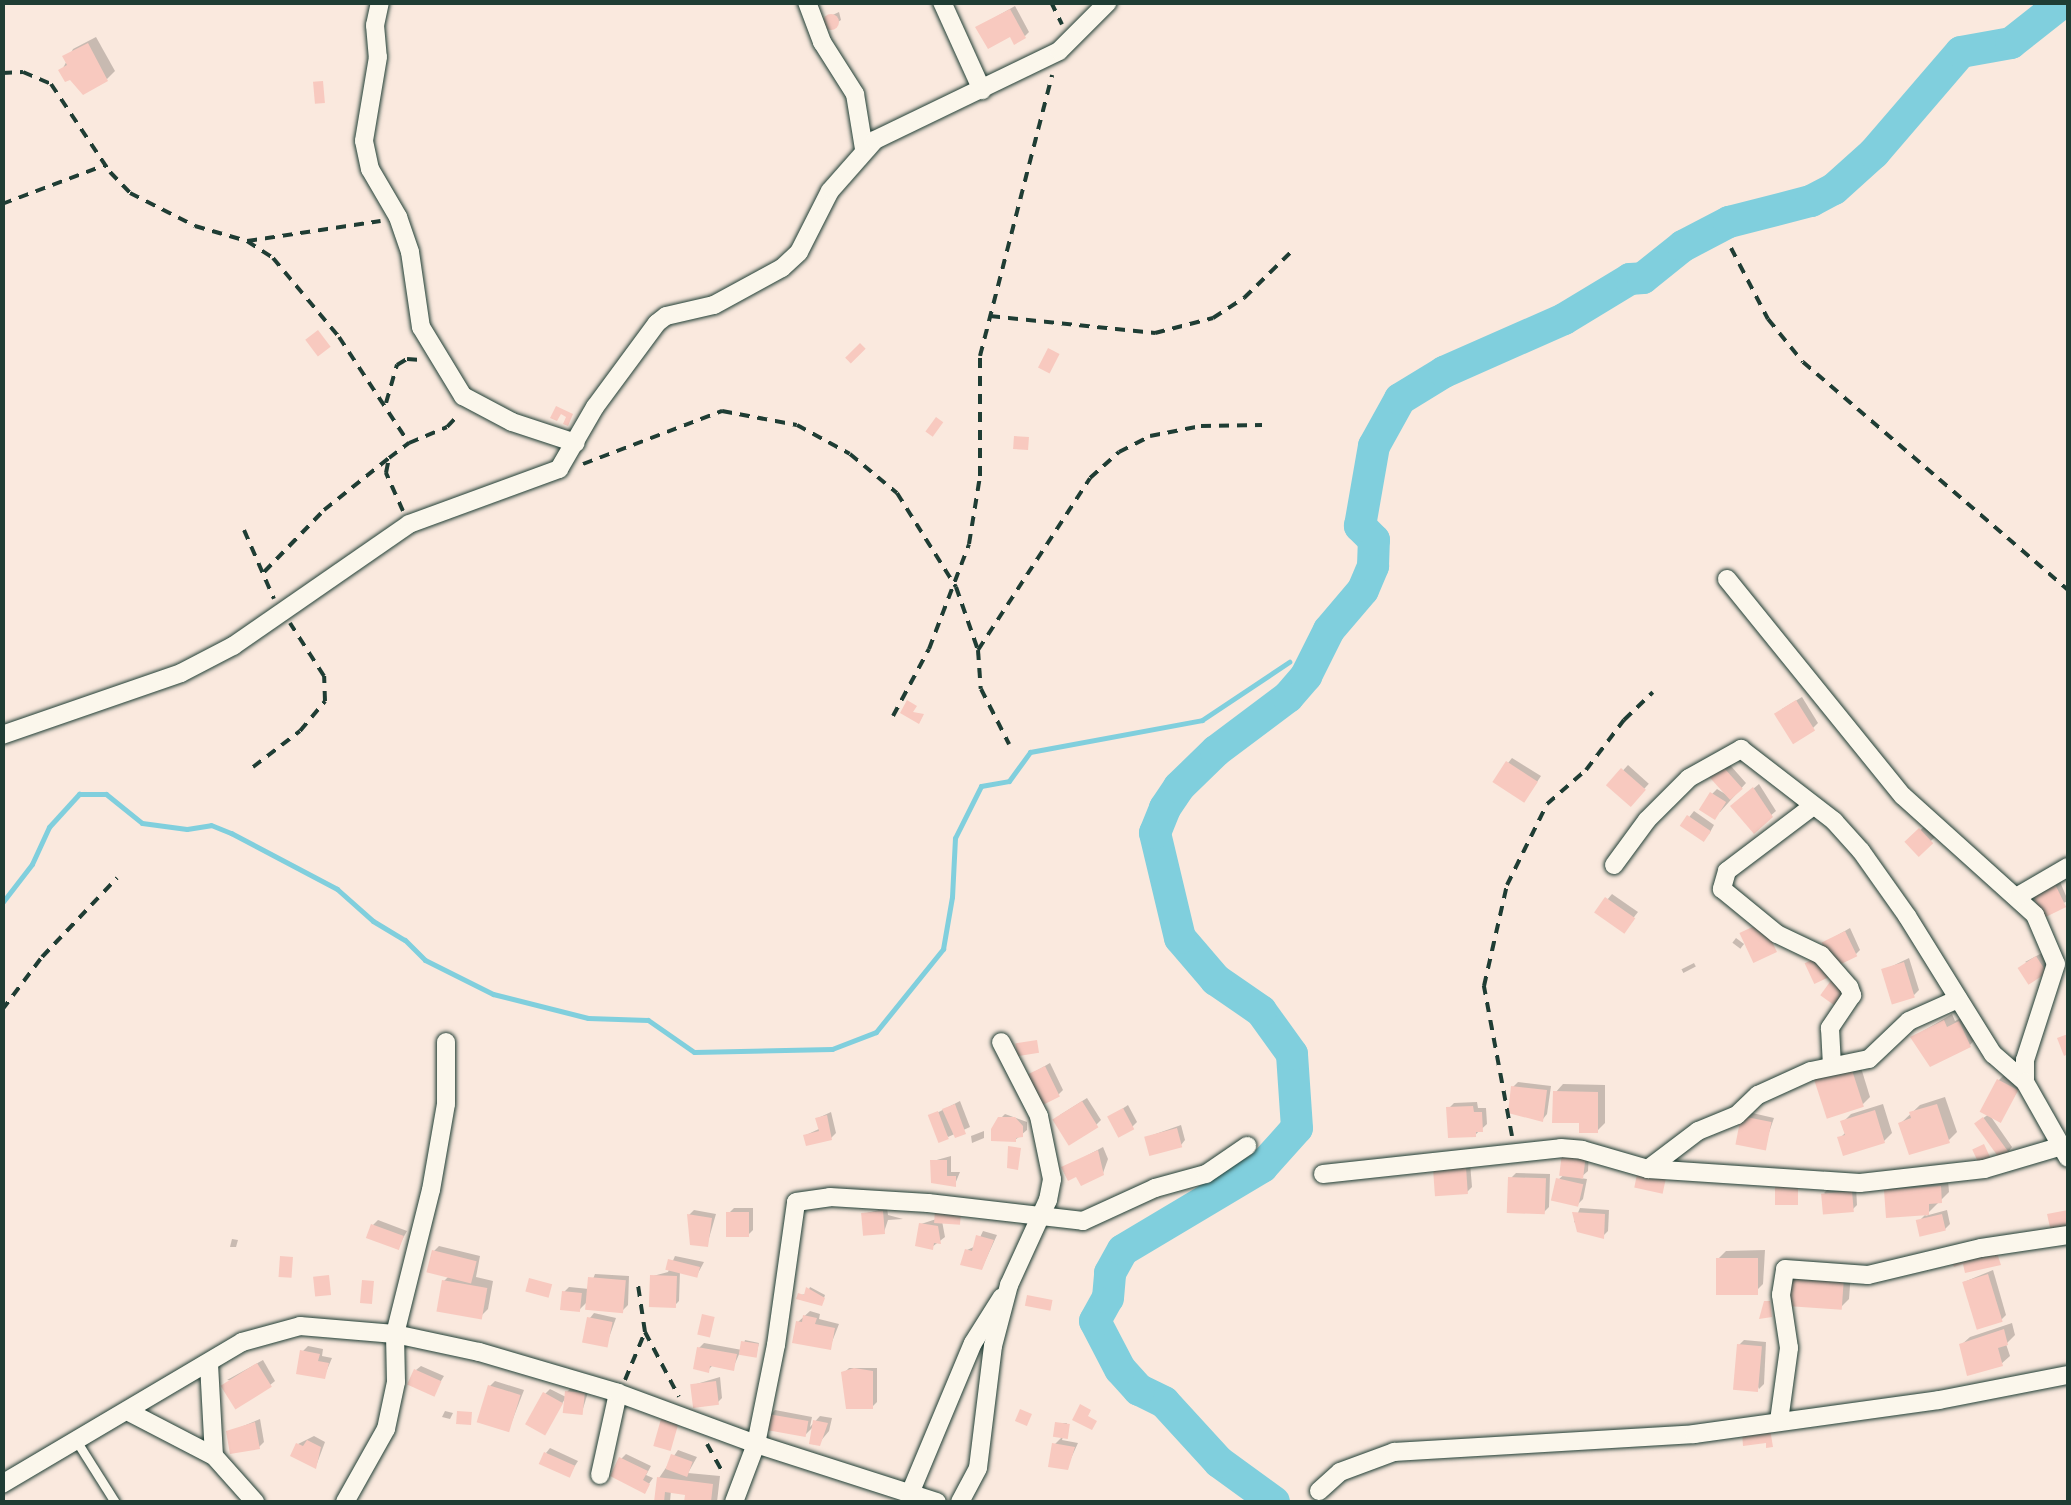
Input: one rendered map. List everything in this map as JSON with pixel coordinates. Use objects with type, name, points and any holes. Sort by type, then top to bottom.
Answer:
[{"type":"street","points":[[380,2],[375,24],[378,57],[364,141],[370,169],[398,217],[410,252],[415,306],[440,362],[463,396],[512,422],[576,443]]},
{"type":"street","points":[[807,2],[815,28],[855,94],[864,149]]},
{"type":"street","points":[[942,2],[982,90]]},
{"type":"street","points":[[2,735],[181,673],[233,646],[279,610],[409,524],[559,469],[595,407],[657,323],[666,316],[714,305],[782,268],[799,252],[830,190],[875,140],[1064,46],[1108,2]]},
{"type":"street","points":[[1727,578],[1903,796],[2034,914],[2056,964],[2025,1060],[2025,1082]]},
{"type":"street","points":[[1323,1174],[1582,1150],[1648,1169],[1860,1183],[1984,1169],[2065,1152],[2025,1082],[1992,1054],[1861,852],[1814,806],[1741,749],[1690,778],[1648,820],[1614,866]]},
{"type":"street","points":[[1814,806],[1727,871],[1722,889],[1777,934],[1822,954],[1849,987],[1852,995],[1830,1028],[1832,1066]]},
{"type":"street","points":[[2018,896],[2068,867]]},
{"type":"street","points":[[1648,1169],[1698,1131],[1737,1115],[1758,1095],[1811,1071],[1878,1054],[1909,1020],[1958,999]]},
{"type":"street","points":[[345,1502],[386,1429],[396,1382],[395,1334],[431,1190],[446,1104],[446,1042]]},
{"type":"street","points":[[960,1502],[978,1468],[993,1346],[1010,1286],[1052,1179],[1048,1142],[1002,1042]]},
{"type":"street","points":[[735,1499],[756,1444],[776,1346],[796,1202],[830,1198],[1040,1216],[1068,1222],[1100,1216],[1154,1188],[1206,1174],[1247,1146]]},
{"type":"street","points":[[1780,1421],[1789,1348],[1781,1294],[1785,1269],[1868,1274],[1981,1248],[2068,1235]]},
{"type":"street","points":[[911,1490],[973,1343],[1010,1286]]},
{"type":"street","points":[[2,1484],[242,1342],[279,1328],[345,1327],[479,1352],[618,1393],[756,1444],[911,1490],[937,1502]]},
{"type":"street","points":[[209,1364],[214,1456]]},
{"type":"street","points":[[1319,1491],[1340,1472],[1394,1452],[1633,1440],[1938,1400],[2068,1375]]},
{"type":"street","points":[[600,1475],[618,1393]]},
{"type":"street","points":[[129,1412],[214,1456],[255,1502]]},
{"type":"lane","points":[[78,1442],[115,1502]]},
{"type":"path","points":[[893,716],[956,587],[969,544],[980,476],[980,356],[1036,124],[1064,46],[1051,2]]},
{"type":"path","points":[[2,73],[23,72],[51,84],[120,185],[146,203],[195,226],[247,241],[291,276],[386,402],[409,444]]},
{"type":"path","points":[[2,204],[106,165]]},
{"type":"path","points":[[247,241],[398,217]]},
{"type":"path","points":[[1731,248],[1768,319],[1804,362],[2068,590]]},
{"type":"path","points":[[990,316],[1155,333],[1213,318],[1244,298],[1294,249]]},
{"type":"path","points":[[386,402],[400,363],[440,362]]},
{"type":"path","points":[[264,572],[324,510],[409,444],[448,427],[458,415],[463,396]]},
{"type":"path","points":[[559,469],[609,458],[722,411],[797,426],[850,454],[896,493],[956,587],[978,650],[981,690],[1009,744]]},
{"type":"path","points":[[978,650],[1090,478],[1118,452],[1150,436],[1201,426],[1262,425]]},
{"type":"path","points":[[390,458],[388,479],[409,524]]},
{"type":"path","points":[[244,530],[279,610],[307,643],[327,690],[317,716],[253,767]]},
{"type":"path","points":[[1516,1155],[1484,986],[1496,921],[1512,871],[1547,804],[1586,770],[1624,720],[1653,692]]},
{"type":"path","points":[[2,1010],[52,945],[117,878]]},
{"type":"path","points":[[638,1285],[644,1332],[735,1499]]},
{"type":"path","points":[[618,1393],[644,1332]]},
{"type":"building","points":[[1010,9],[1026,38],[1014,45],[1010,37],[988,49],[975,27]]},
{"type":"building","points":[[831,14],[839,22],[831,30],[823,22]]},
{"type":"building","points":[[88,43],[108,81],[83,95],[70,80],[65,82],[58,70],[67,65],[62,56]]},
{"type":"building","points":[[323,81],[325,103],[315,104],[313,82]]},
{"type":"building","points":[[318,330],[331,347],[318,356],[305,340]]},
{"type":"building","points":[[860,343],[866,349],[851,364],[845,358]]},
{"type":"building","points":[[1048,348],[1060,354],[1050,374],[1038,368]]},
{"type":"building","points":[[556,406],[573,414],[568,426],[563,424],[566,417],[561,414],[557,421],[550,418]]},
{"type":"building","points":[[936,417],[943,422],[933,437],[925,432]]},
{"type":"building","points":[[1014,436],[1029,437],[1028,450],[1013,449]]},
{"type":"building","points":[[907,700],[917,706],[913,712],[924,714],[919,724],[900,713]]},
{"type":"building","points":[[1796,700],[1815,731],[1793,744],[1774,714]]},
{"type":"building","points":[[1716,759],[1743,789],[1730,800],[1703,770]]},
{"type":"building","points":[[1506,761],[1538,782],[1524,803],[1492,782]]},
{"type":"building","points":[[1621,768],[1646,790],[1631,807],[1606,785]]},
{"type":"building","points":[[1753,787],[1773,817],[1754,834],[1730,806]]},
{"type":"building","points":[[1710,792],[1726,802],[1715,820],[1699,810]]},
{"type":"building","points":[[1687,815],[1711,831],[1704,842],[1680,826]]},
{"type":"building","points":[[1919,828],[1933,843],[1919,857],[1904,842]]},
{"type":"building","points":[[2053,880],[2066,907],[2044,918],[2031,891]]},
{"type":"building","points":[[1605,897],[1635,918],[1624,934],[1594,913]]},
{"type":"building","points":[[1763,922],[1777,952],[1753,963],[1739,933]]},
{"type":"building","points":[[1845,931],[1857,956],[1834,968],[1822,942]]},
{"type":"building","points":[[1820,956],[1830,977],[1814,984],[1805,963]]},
{"type":"building","points":[[2036,956],[2047,973],[2028,985],[2018,968]]},
{"type":"building","points":[[1904,962],[1915,997],[1892,1004],[1881,969]]},
{"type":"building","points":[[1832,979],[1850,992],[1838,1008],[1820,995]]},
{"type":"building","points":[[1944,1020],[1947,1027],[1959,1021],[1971,1047],[1930,1067],[1910,1037]]},
{"type":"building","points":[[2068,1034],[2068,1054],[2064,1056],[2057,1038]]},
{"type":"building","points":[[1037,1040],[1039,1053],[1017,1056],[1015,1043]]},
{"type":"building","points":[[1850,1064],[1864,1107],[1827,1119],[1813,1076]]},
{"type":"building","points":[[1045,1066],[1060,1097],[1043,1105],[1028,1074]]},
{"type":"building","points":[[1997,1079],[2018,1090],[2001,1123],[1980,1112]]},
{"type":"building","points":[[1511,1086],[1547,1090],[1543,1122],[1508,1113]]},
{"type":"building","points":[[1553,1091],[1598,1092],[1598,1133],[1579,1133],[1579,1123],[1552,1123]]},
{"type":"building","points":[[1082,1101],[1098,1127],[1069,1146],[1052,1120]]},
{"type":"building","points":[[955,1104],[966,1134],[955,1138],[942,1109]]},
{"type":"building","points":[[1937,1104],[1950,1143],[1909,1155],[1898,1123],[1911,1118],[1909,1112]]},
{"type":"building","points":[[1473,1106],[1474,1112],[1482,1112],[1483,1132],[1476,1132],[1476,1137],[1448,1138],[1446,1107]]},
{"type":"building","points":[[1123,1108],[1134,1129],[1118,1138],[1107,1116]]},
{"type":"building","points":[[1875,1110],[1885,1143],[1843,1156],[1837,1137],[1845,1135],[1840,1121]]},
{"type":"building","points":[[938,1111],[949,1139],[938,1143],[928,1115]]},
{"type":"building","points":[[827,1115],[832,1140],[806,1146],[803,1135],[819,1131],[815,1118]]},
{"type":"building","points":[[1741,1116],[1771,1122],[1766,1150],[1735,1144]]},
{"type":"building","points":[[998,1117],[1015,1117],[1023,1126],[1023,1137],[1016,1138],[1016,1142],[991,1141],[991,1129]]},
{"type":"building","points":[[1983,1117],[2009,1153],[2000,1159],[1974,1123]]},
{"type":"building","points":[[1177,1128],[1182,1147],[1149,1156],[1144,1137]]},
{"type":"building","points":[[1984,1144],[1991,1159],[1979,1165],[1972,1149]]},
{"type":"building","points":[[1008,1146],[1021,1148],[1018,1170],[1007,1168]]},
{"type":"building","points":[[1098,1150],[1104,1175],[1081,1186],[1076,1177],[1068,1181],[1061,1167]]},
{"type":"building","points":[[1562,1153],[1586,1156],[1583,1179],[1559,1176]]},
{"type":"building","points":[[930,1160],[947,1160],[947,1176],[956,1176],[956,1187],[931,1183]]},
{"type":"building","points":[[1466,1167],[1468,1194],[1435,1196],[1433,1169]]},
{"type":"building","points":[[1638,1170],[1666,1176],[1663,1194],[1634,1188]]},
{"type":"building","points":[[1508,1177],[1546,1178],[1545,1214],[1507,1213]]},
{"type":"building","points":[[1556,1178],[1583,1184],[1578,1207],[1551,1200]]},
{"type":"building","points":[[1775,1184],[1798,1184],[1798,1205],[1775,1205]]},
{"type":"building","points":[[1941,1186],[1942,1203],[1929,1204],[1929,1215],[1886,1218],[1884,1190]]},
{"type":"building","points":[[1852,1191],[1854,1212],[1823,1215],[1821,1194]]},
{"type":"building","points":[[935,1210],[961,1212],[960,1225],[934,1223]]},
{"type":"building","points":[[2068,1210],[2068,1228],[2051,1232],[2047,1214]]},
{"type":"building","points":[[883,1211],[885,1234],[863,1236],[861,1213]]},
{"type":"building","points":[[726,1212],[749,1212],[749,1237],[726,1237]]},
{"type":"building","points":[[1572,1212],[1605,1214],[1604,1239],[1577,1232]]},
{"type":"building","points":[[687,1214],[712,1218],[708,1247],[690,1245]]},
{"type":"building","points":[[1942,1214],[1946,1231],[1920,1237],[1916,1220]]},
{"type":"building","points":[[919,1223],[938,1226],[941,1244],[934,1243],[933,1250],[915,1246]]},
{"type":"building","points":[[371,1224],[404,1236],[399,1250],[366,1238]]},
{"type":"building","points":[[976,1235],[994,1240],[982,1270],[960,1265],[965,1249],[972,1251]]},
{"type":"building","points":[[1995,1247],[2001,1265],[1965,1273],[1963,1264],[1954,1267],[1951,1260]]},
{"type":"building","points":[[432,1250],[477,1261],[471,1283],[426,1272]]},
{"type":"building","points":[[280,1256],[293,1257],[292,1278],[279,1277]]},
{"type":"building","points":[[1716,1258],[1758,1258],[1758,1295],[1716,1295]]},
{"type":"building","points":[[668,1259],[700,1267],[697,1278],[665,1270]]},
{"type":"building","points":[[1988,1274],[2003,1322],[1977,1330],[1962,1282]]},
{"type":"building","points":[[329,1275],[331,1295],[315,1297],[313,1277]]},
{"type":"building","points":[[650,1275],[677,1276],[676,1308],[649,1307]]},
{"type":"building","points":[[1789,1275],[1844,1279],[1842,1310],[1787,1306]]},
{"type":"building","points":[[588,1277],[626,1280],[623,1313],[585,1310]]},
{"type":"building","points":[[529,1278],[552,1284],[549,1298],[525,1292]]},
{"type":"building","points":[[362,1280],[374,1281],[372,1304],[360,1303]]},
{"type":"building","points":[[442,1280],[487,1288],[482,1320],[436,1312]]},
{"type":"building","points":[[806,1287],[825,1298],[822,1306],[796,1299],[798,1293],[804,1295]]},
{"type":"building","points":[[562,1291],[582,1293],[580,1312],[560,1310]]},
{"type":"building","points":[[1027,1295],[1053,1300],[1050,1311],[1025,1306]]},
{"type":"building","points":[[1764,1301],[1770,1301],[1772,1317],[1759,1319]]},
{"type":"building","points":[[702,1314],[715,1317],[710,1337],[697,1334]]},
{"type":"building","points":[[803,1315],[817,1318],[815,1324],[835,1328],[831,1350],[792,1343],[796,1321],[802,1322]]},
{"type":"building","points":[[587,1317],[613,1322],[608,1347],[582,1343]]},
{"type":"building","points":[[2004,1329],[2008,1345],[1998,1348],[2003,1366],[1967,1376],[1959,1344]]},
{"type":"building","points":[[741,1341],[759,1344],[757,1358],[739,1355]]},
{"type":"building","points":[[1737,1344],[1762,1346],[1758,1392],[1733,1390]]},
{"type":"building","points":[[697,1347],[737,1354],[734,1371],[710,1366],[709,1373],[693,1369]]},
{"type":"building","points":[[300,1350],[320,1354],[318,1361],[329,1363],[325,1379],[296,1374]]},
{"type":"building","points":[[257,1363],[272,1387],[235,1410],[221,1386]]},
{"type":"building","points":[[854,1368],[873,1371],[873,1409],[846,1409],[841,1372]]},
{"type":"building","points":[[414,1369],[441,1381],[434,1397],[407,1385]]},
{"type":"building","points":[[716,1381],[719,1405],[693,1408],[690,1384]]},
{"type":"building","points":[[488,1385],[521,1395],[509,1432],[477,1422]]},
{"type":"building","points":[[565,1391],[585,1393],[583,1415],[563,1413]]},
{"type":"building","points":[[543,1392],[563,1403],[545,1436],[525,1424]]},
{"type":"building","points":[[1080,1404],[1091,1410],[1088,1416],[1097,1421],[1092,1430],[1072,1420]]},
{"type":"building","points":[[1020,1409],[1032,1414],[1027,1426],[1015,1421]]},
{"type":"building","points":[[457,1411],[472,1412],[471,1425],[456,1424]]},
{"type":"building","points":[[768,1414],[808,1421],[806,1437],[765,1430]]},
{"type":"building","points":[[661,1419],[678,1424],[671,1451],[653,1446]]},
{"type":"building","points":[[813,1420],[828,1423],[820,1446],[809,1444]]},
{"type":"building","points":[[255,1422],[260,1449],[230,1454],[226,1431]]},
{"type":"building","points":[[1055,1422],[1070,1424],[1068,1439],[1053,1437]]},
{"type":"building","points":[[1770,1429],[1773,1447],[1766,1448],[1766,1443],[1743,1446],[1742,1433]]},
{"type":"building","points":[[307,1440],[321,1447],[316,1469],[290,1456],[296,1443],[303,1446]]},
{"type":"building","points":[[1052,1443],[1075,1447],[1068,1470],[1048,1467]]},
{"type":"building","points":[[544,1452],[575,1466],[570,1478],[539,1464]]},
{"type":"building","points":[[671,1454],[693,1462],[687,1477],[666,1469]]},
{"type":"building","points":[[619,1457],[648,1471],[643,1480],[650,1484],[645,1494],[610,1476]]},
{"type":"building","points":[[657,1477],[713,1484],[711,1502],[684,1502],[685,1495],[665,1492],[664,1502],[654,1502]]},
{"type":"waterway","points":[[1274,1502],[1219,1462],[1164,1402],[1139,1390],[1120,1369],[1095,1321],[1108,1298],[1110,1273],[1123,1250],[1262,1167],[1297,1128],[1292,1054],[1261,1011],[1216,980],[1180,938],[1155,833],[1165,808],[1179,787],[1216,751],[1288,697],[1306,676],[1329,630],[1363,590],[1373,566],[1374,540],[1360,526],[1374,446],[1400,399],[1444,372],[1564,319],[1630,279],[1643,278],[1683,246],[1729,222],[1811,201],[1834,189],[1874,153],[1961,52],[2011,43],[2063,2]]},
{"type":"waterway","points":[[2,903],[32,864],[49,827],[79,794],[106,794],[142,823],[187,829],[211,825],[231,833],[337,889],[373,921],[405,940],[425,960],[493,994],[588,1018],[648,1020],[694,1052],[832,1049],[876,1032],[943,949],[952,897],[955,838],[981,786],[1009,781],[1030,752],[1202,720],[1289,662]]}]
